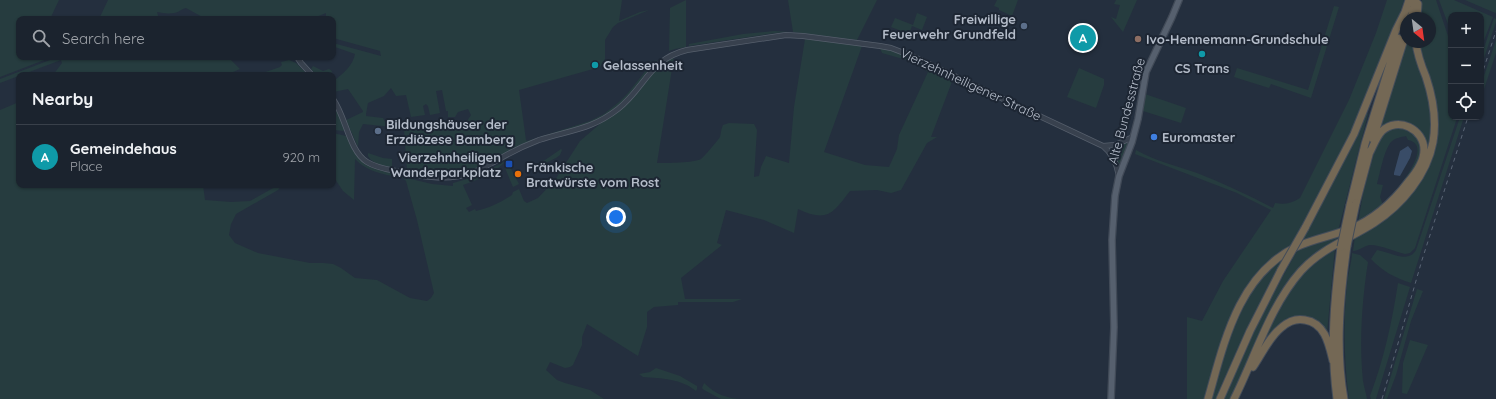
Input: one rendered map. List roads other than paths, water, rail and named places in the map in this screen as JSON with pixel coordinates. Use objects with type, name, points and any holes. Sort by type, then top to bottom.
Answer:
[{"type":"highway","points":[[1337,399],[1332,341],[1333,313],[1344,247],[1366,144],[1409,0]]},
{"type":"highway","points":[[1413,12],[1418,0]]},
{"type":"highway","points":[[1417,12],[1418,0]]},
{"type":"highway","points":[[1220,399],[1250,331],[1281,270],[1306,228],[1354,134],[1396,30],[1407,8]]},
{"type":"highway","points":[[1353,204],[1401,48]]},
{"type":"highway","points":[[1235,397],[1278,305],[1300,272],[1329,247],[1387,214],[1407,194],[1424,170],[1433,142],[1435,118],[1431,94],[1420,62],[1417,48]]},
{"type":"highway","points":[[1208,399],[1236,313],[1255,280],[1274,261],[1294,248],[1351,229],[1384,209],[1399,194],[1416,171],[1424,151],[1423,143],[1415,130],[1407,126],[1395,125],[1384,129],[1379,134],[1369,154]]},
{"type":"highway","points":[[1344,247],[1340,325],[1340,367],[1344,399]]},
{"type":"highway","points":[[1235,397],[1276,333],[1282,327],[1295,319],[1309,320],[1320,327],[1328,342],[1333,360]]},
{"type":"main road","name":"Alte Bundesstraße","points":[[1111,399],[1114,327],[1112,240],[1117,186],[1133,138],[1146,72],[1179,0]]},
{"type":"street","name":"Vierzehnheiligener Straße","points":[[336,105],[355,149],[367,162],[379,168],[439,178],[449,178],[471,173],[524,146],[579,130],[598,122],[628,100],[657,65],[678,52],[775,36],[803,36],[891,48],[912,56],[1103,146]]},
{"type":"street","points":[[299,60],[309,72]]},
{"type":"street","points":[[1103,146],[1115,146],[1133,138]]},
{"type":"street","points":[[1103,146],[1110,153],[1120,176]]},
{"type":"water","points":[[1408,146],[1412,151],[1410,158],[1400,176],[1394,175],[1400,151]]},
{"type":"railway","points":[[1484,68],[1496,31]]},
{"type":"railway","points":[[1382,399],[1422,260],[1467,120]]},
{"type":"place","name":"Freiwillige Feuerwehr Grundfeld","points":[[1024,26]]},
{"type":"place","name":"Gemeindehaus","points":[[1083,38]]},
{"type":"place","name":"Ivo-Hennemann-Grundschule","points":[[1138,39]]},
{"type":"place","name":"CS Trans","points":[[1202,54]]},
{"type":"place","name":"Gelassenheit","points":[[595,65]]},
{"type":"place","name":"Bildungshäuser der Erzdiözese Bamberg","points":[[378,131]]},
{"type":"place","name":"Euromaster","points":[[1154,137]]},
{"type":"place","name":"Vierzehnheiligen Wanderparkplatz","points":[[509,164]]},
{"type":"place","name":"Fränkische Bratwürste vom Rost","points":[[518,174]]}]
